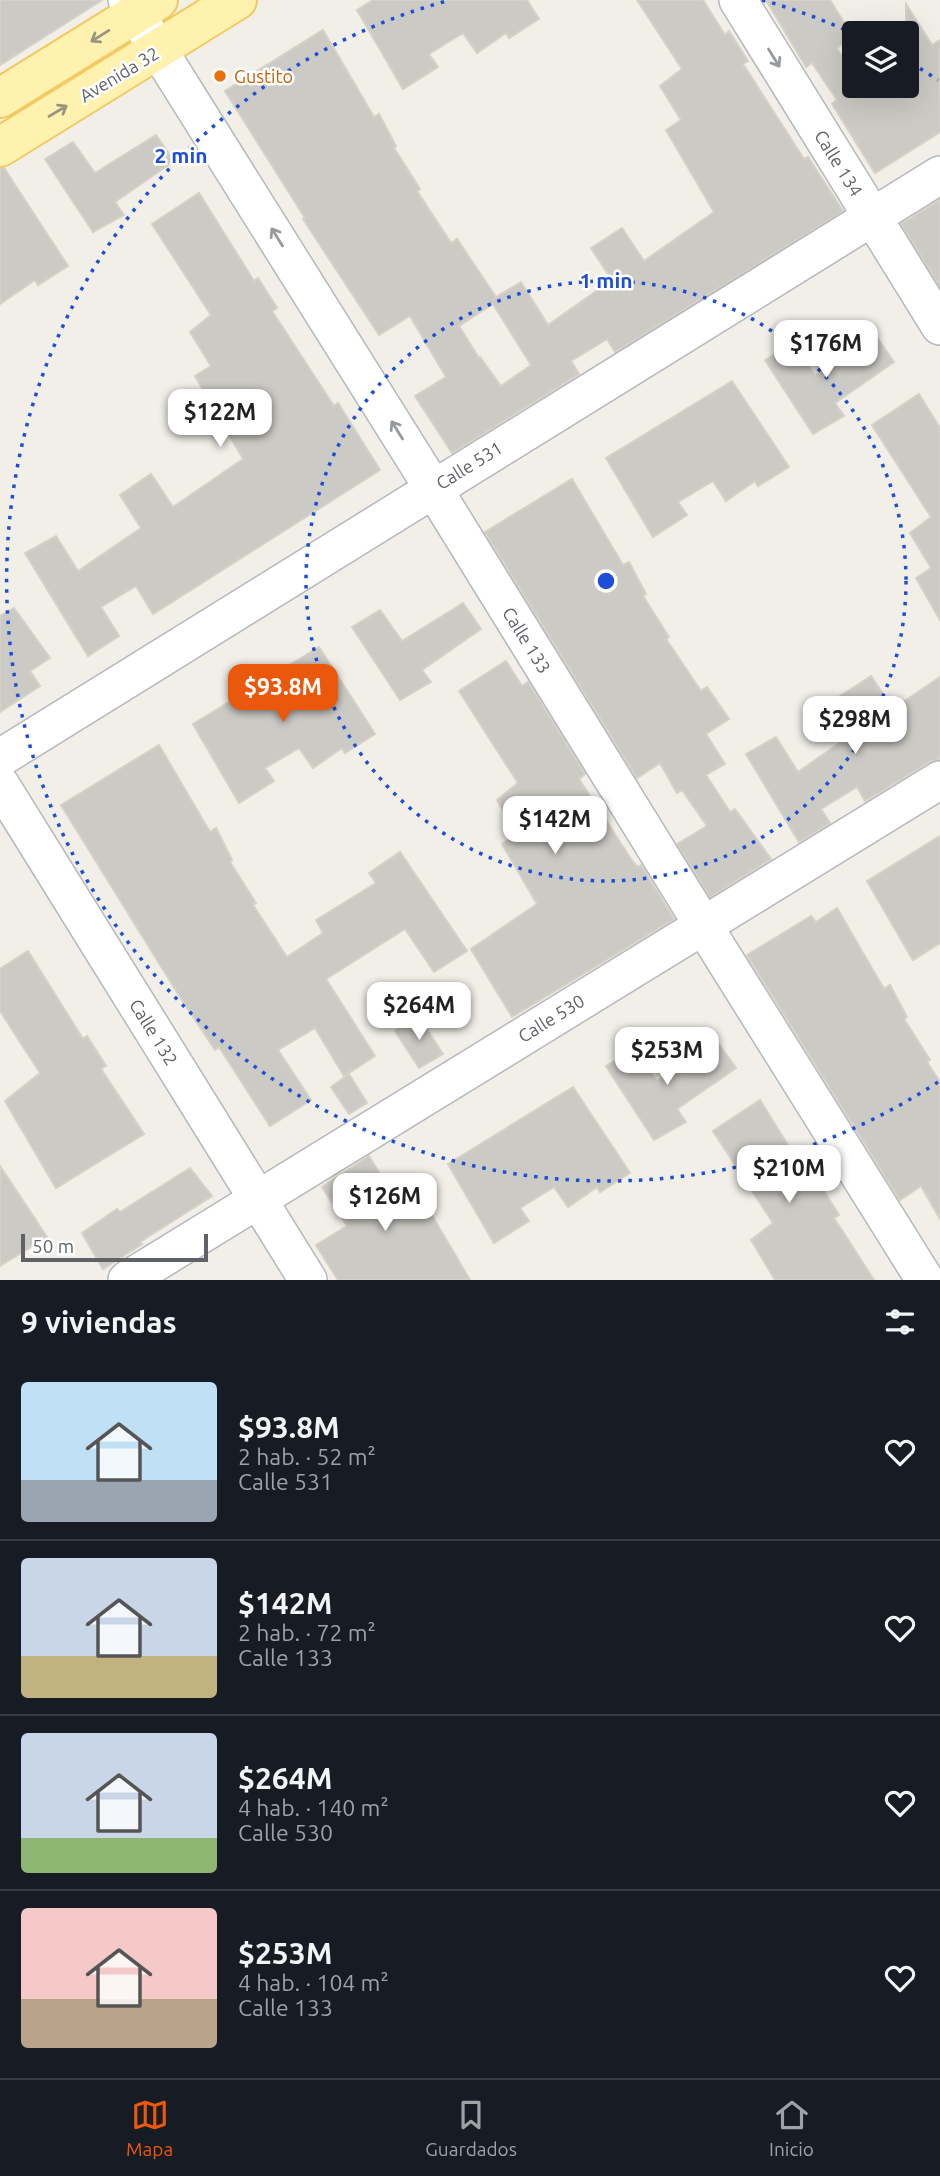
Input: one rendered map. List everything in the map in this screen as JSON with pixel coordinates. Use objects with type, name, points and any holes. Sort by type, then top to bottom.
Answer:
[{"type":"main road","name":"Avenida 32","points":[[0,147],[237,0]]},
{"type":"main road","points":[[0,98],[140,5]]},
{"type":"street","name":"Calle 134","points":[[738,0],[940,326]]},
{"type":"street","name":"Calle 133","points":[[140,5],[160,49],[925,1280]]},
{"type":"street","name":"Calle 531","points":[[0,758],[940,174]]},
{"type":"street","name":"Calle 530","points":[[127,1280],[940,780]]},
{"type":"street","name":"Calle 132","points":[[0,783],[308,1280]]},
{"type":"building","points":[[0,0],[102,0],[0,65]]},
{"type":"building","points":[[373,0],[527,0],[539,19],[509,38],[506,33],[477,53],[463,33],[429,54],[438,67],[403,89],[357,10]]},
{"type":"building","points":[[637,0],[703,0],[725,35],[729,31],[748,61],[743,64],[804,159],[808,157],[843,211],[615,352],[607,339],[571,361],[579,374],[452,453],[415,396],[446,377],[410,316],[379,335],[303,219],[305,218],[225,91],[323,30],[374,117],[379,114],[396,146],[394,148],[420,189],[417,191],[451,243],[457,239],[496,297],[521,282],[548,325],[612,280],[591,248],[622,228],[644,261],[714,212],[666,130],[681,120],[660,86],[682,69]],"holes":[[[493,304],[531,365],[501,386],[459,326]]]},
{"type":"building","points":[[766,0],[830,0],[843,21],[842,45],[837,48],[842,56],[842,98],[919,98],[919,24],[932,45],[940,40],[940,132],[875,173],[832,104],[837,100],[812,63],[806,67]]},
{"type":"building","points":[[906,4],[917,21],[906,21]]},
{"type":"building","points":[[156,135],[174,161],[115,202],[124,215],[93,232],[45,159],[73,142],[95,173]]},
{"type":"building","points":[[4,168],[68,266],[38,285],[35,280],[0,304],[0,169]]},
{"type":"building","points":[[199,193],[254,281],[258,278],[277,308],[272,311],[334,406],[338,403],[380,470],[153,614],[136,586],[101,607],[119,636],[88,656],[25,553],[56,536],[78,571],[141,528],[120,495],[151,474],[173,507],[243,459],[195,376],[211,366],[190,332],[211,315],[152,224]]},
{"type":"building","points":[[940,200],[940,286],[901,224]]},
{"type":"building","points":[[876,336],[894,362],[835,403],[844,416],[813,434],[765,360],[793,343],[815,375]]},
{"type":"building","points":[[732,381],[789,467],[758,486],[755,481],[726,501],[713,481],[678,502],[687,515],[653,537],[606,458]]},
{"type":"building","points":[[919,394],[940,428],[940,620],[916,578],[931,568],[910,533],[931,517],[872,425]]},
{"type":"building","points":[[572,479],[623,565],[629,562],[646,594],[643,596],[669,637],[666,639],[701,691],[707,687],[729,719],[706,734],[725,764],[706,775],[730,812],[735,809],[771,859],[710,897],[677,844],[707,826],[682,790],[677,793],[660,763],[637,778],[485,532]]},
{"type":"building","points":[[463,603],[481,629],[422,670],[431,682],[400,700],[352,627],[380,610],[402,641]]},
{"type":"building","points":[[14,608],[50,658],[30,671],[40,686],[0,712],[0,616]]},
{"type":"building","points":[[319,647],[375,734],[345,753],[342,748],[313,768],[299,748],[265,768],[274,781],[239,803],[193,724]]},
{"type":"building","points":[[506,661],[522,686],[528,682],[585,774],[579,779],[633,862],[638,867],[641,865],[674,919],[512,1017],[471,949],[537,904],[502,844],[517,834],[497,800],[518,783],[459,691]]},
{"type":"building","points":[[871,676],[893,709],[940,677],[940,759],[929,762],[865,801],[857,787],[821,809],[830,823],[799,842],[746,754],[776,737],[798,772],[861,728],[840,696]]},
{"type":"building","points":[[159,745],[210,832],[216,828],[232,860],[230,862],[256,903],[253,905],[287,957],[323,933],[316,920],[376,883],[369,873],[400,852],[467,951],[434,972],[405,929],[326,979],[375,1056],[344,1076],[315,1028],[278,1050],[311,1100],[270,1126],[219,1047],[215,1050],[180,997],[61,805]]},
{"type":"building","points":[[940,836],[940,943],[913,960],[867,881]]},
{"type":"building","points":[[837,908],[884,989],[890,985],[907,1017],[904,1019],[930,1060],[927,1062],[940,1082],[940,1219],[921,1186],[900,1200],[747,955],[811,916],[816,922]]},
{"type":"building","points":[[28,951],[83,1039],[87,1036],[106,1066],[101,1069],[144,1134],[56,1188],[5,1101],[40,1073],[0,1011],[0,969]]},
{"type":"building","points":[[418,1016],[443,1054],[419,1068],[395,1031]]},
{"type":"building","points":[[718,1043],[736,1068],[677,1109],[686,1122],[654,1140],[606,1066],[635,1049],[657,1081]]},
{"type":"building","points":[[349,1074],[367,1103],[349,1114],[331,1087]]},
{"type":"building","points":[[573,1087],[630,1173],[600,1192],[597,1187],[568,1207],[554,1187],[520,1208],[529,1221],[494,1243],[448,1164]]},
{"type":"building","points":[[760,1100],[815,1189],[820,1185],[839,1215],[834,1218],[874,1280],[775,1280],[751,1240],[773,1223],[713,1131]]},
{"type":"building","points":[[369,1156],[394,1197],[414,1185],[470,1280],[338,1280],[316,1245],[347,1226],[322,1187]]},
{"type":"building","points":[[0,1166],[47,1237],[0,1266]]},
{"type":"building","points":[[190,1168],[212,1196],[103,1269],[82,1233],[117,1209],[120,1212]]},
{"type":"place","name":"Gustito","points":[[220,76]]}]
